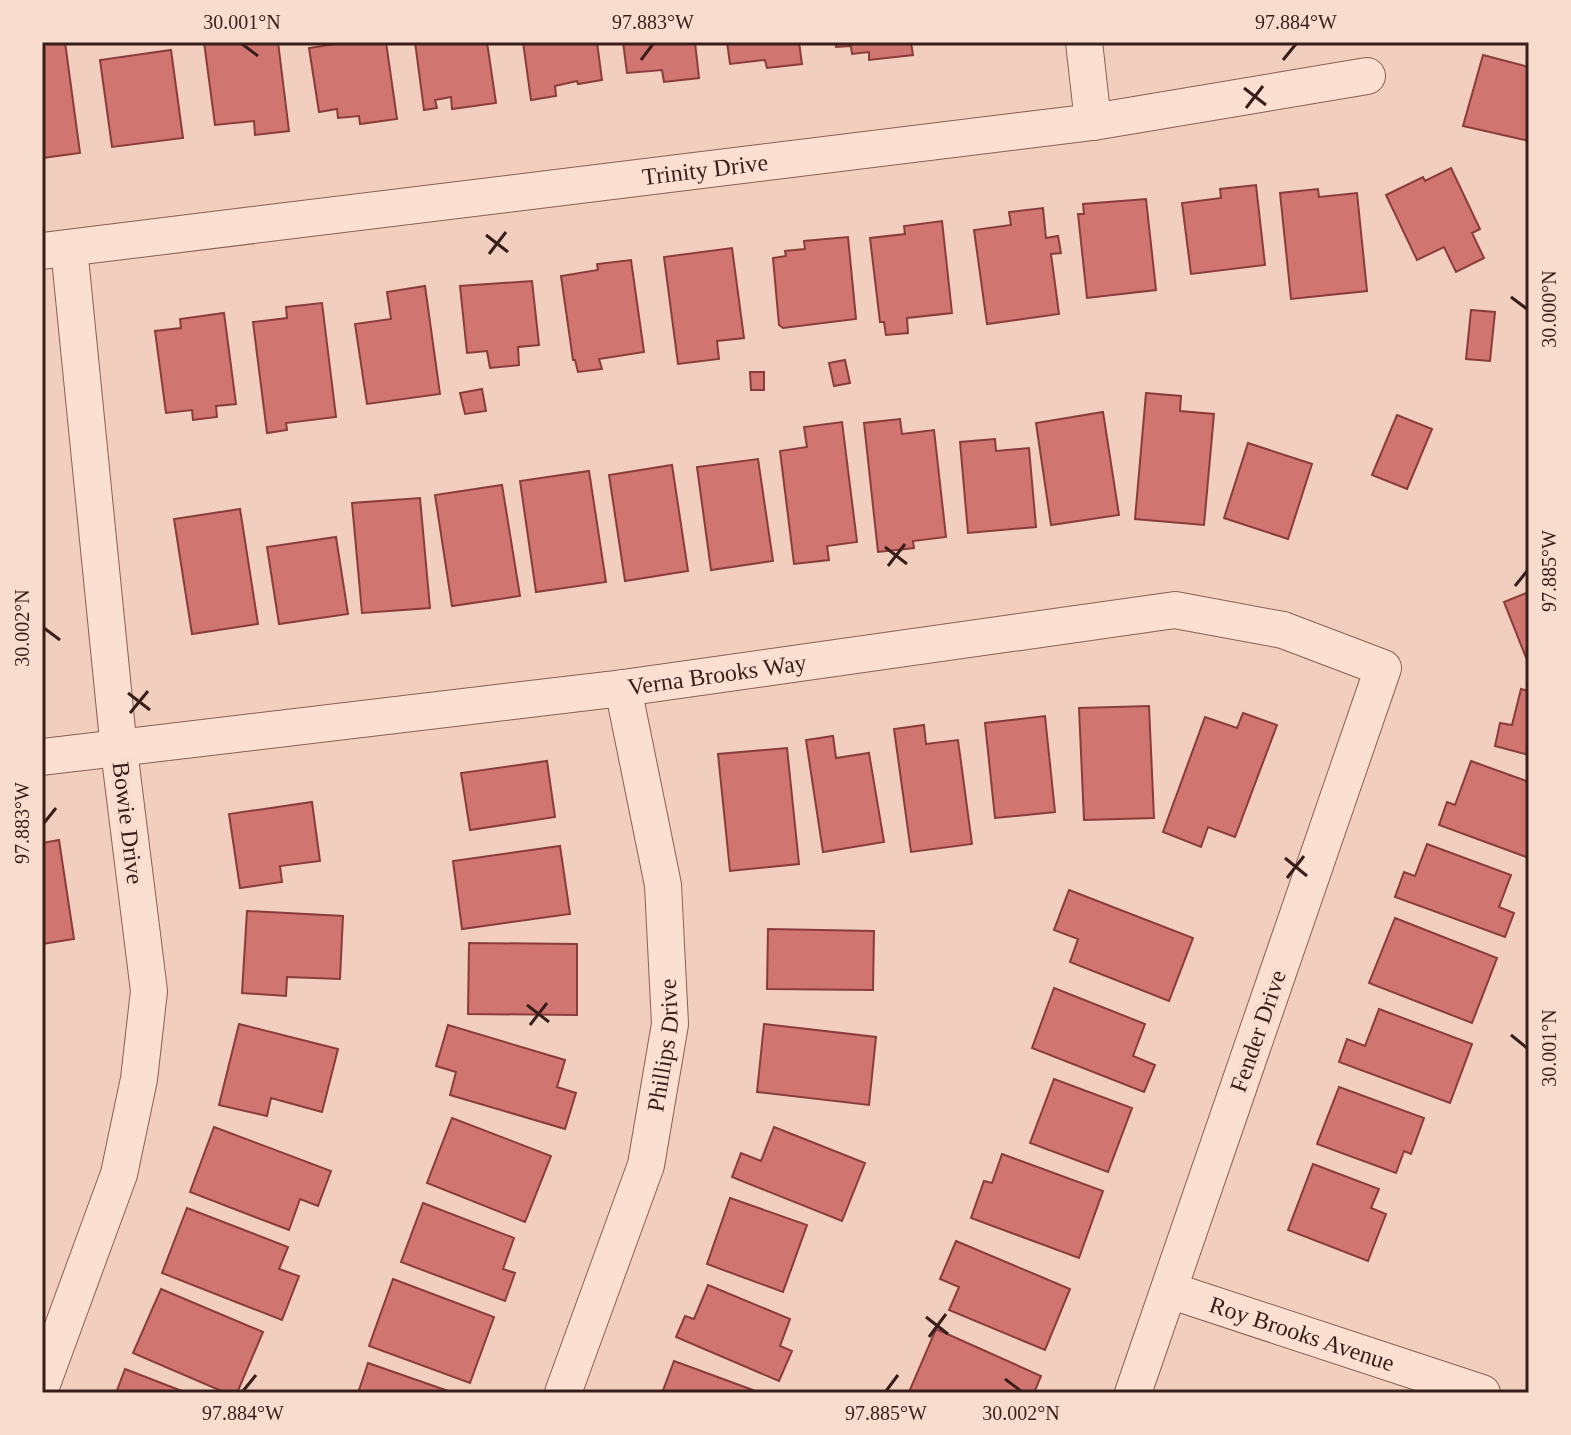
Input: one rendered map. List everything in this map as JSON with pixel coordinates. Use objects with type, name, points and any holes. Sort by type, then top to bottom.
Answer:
[{"type":"street","points":[[1084,42],[1093,122]]},
{"type":"street","name":"Trinity Drive","points":[[56,250],[1093,122],[1367,76]]},
{"type":"street","name":"Bowie Drive","points":[[42,1384],[119,1174],[142,1050],[149,991],[56,250]]},
{"type":"street","name":"Verna Brooks Way","points":[[42,757],[623,688],[1175,610],[1283,630],[1383,668]]},
{"type":"street","name":"Fender Drive","points":[[1133,1393],[1383,668]]},
{"type":"street","name":"Phillips Drive","points":[[563,1393],[646,1165],[670,1024],[663,885],[623,688]]},
{"type":"street","name":"Roy Brooks Avenue","points":[[1169,1290],[1482,1393]]},
{"type":"building","points":[[65,42],[80,153],[42,158],[42,44]]},
{"type":"building","points":[[204,42],[278,42],[289,131],[255,135],[254,121],[215,125]]},
{"type":"building","points":[[348,42],[386,42],[397,119],[360,124],[359,116],[338,118],[337,109],[319,112],[309,48]]},
{"type":"building","points":[[415,42],[487,42],[496,103],[452,109],[451,97],[435,100],[437,108],[424,110]]},
{"type":"building","points":[[523,42],[597,42],[602,80],[555,86],[556,96],[531,100]]},
{"type":"building","points":[[623,42],[695,42],[699,78],[664,82],[662,70],[627,73]]},
{"type":"building","points":[[727,42],[799,42],[802,64],[767,68],[765,60],[730,64]]},
{"type":"building","points":[[835,42],[911,42],[913,55],[869,60],[869,52],[852,54],[851,46],[836,47]]},
{"type":"building","points":[[171,50],[183,138],[112,147],[100,60]]},
{"type":"building","points":[[1483,55],[1529,67],[1529,141],[1463,126]]},
{"type":"building","points":[[1451,168],[1480,229],[1472,233],[1484,258],[1456,272],[1444,247],[1417,260],[1386,195],[1423,177],[1425,181]]},
{"type":"building","points":[[1256,185],[1265,265],[1191,274],[1182,203],[1221,198],[1220,189]]},
{"type":"building","points":[[1318,189],[1319,197],[1357,193],[1367,291],[1291,299],[1280,193]]},
{"type":"building","points":[[1146,199],[1156,290],[1087,298],[1078,214],[1084,214],[1083,204]]},
{"type":"building","points":[[1043,208],[1046,238],[1058,236],[1061,253],[1051,254],[1059,314],[987,324],[974,230],[1011,225],[1009,212]]},
{"type":"building","points":[[942,221],[952,313],[907,318],[908,333],[886,335],[884,322],[880,322],[870,238],[905,234],[904,226]]},
{"type":"building","points":[[848,237],[856,319],[783,328],[779,325],[773,258],[786,256],[785,251],[805,249],[804,241]]},
{"type":"building","points":[[732,248],[744,338],[717,341],[719,359],[678,364],[664,257]]},
{"type":"building","points":[[631,260],[644,352],[599,359],[602,369],[578,372],[573,360],[561,276],[598,270],[597,264]]},
{"type":"building","points":[[532,281],[539,345],[518,347],[519,365],[490,368],[487,351],[467,353],[460,286]]},
{"type":"building","points":[[425,286],[440,394],[367,404],[355,324],[391,319],[387,292]]},
{"type":"building","points":[[322,303],[336,417],[286,423],[287,430],[267,433],[253,322],[287,318],[286,307]]},
{"type":"building","points":[[1471,310],[1495,312],[1490,361],[1466,359]]},
{"type":"building","points":[[224,313],[236,404],[216,406],[217,417],[193,420],[192,410],[166,413],[155,331],[181,328],[180,319]]},
{"type":"building","points":[[845,360],[850,383],[834,386],[829,363]]},
{"type":"building","points":[[750,372],[764,372],[764,390],[751,390]]},
{"type":"building","points":[[482,389],[486,411],[465,414],[460,393]]},
{"type":"building","points":[[1146,393],[1181,396],[1180,411],[1214,414],[1204,525],[1135,519]]},
{"type":"building","points":[[1103,412],[1119,515],[1051,525],[1036,423]]},
{"type":"building","points":[[1397,415],[1432,429],[1407,489],[1372,475]]},
{"type":"building","points":[[900,419],[902,434],[934,430],[946,537],[913,541],[914,548],[878,552],[864,423]]},
{"type":"building","points":[[842,422],[857,542],[827,546],[829,560],[794,564],[780,451],[807,447],[804,427]]},
{"type":"building","points":[[995,439],[996,451],[1029,448],[1036,527],[968,533],[960,442]]},
{"type":"building","points":[[1248,443],[1312,464],[1288,539],[1224,518]]},
{"type":"building","points":[[758,459],[773,561],[711,570],[697,467]]},
{"type":"building","points":[[672,465],[688,571],[625,581],[609,475]]},
{"type":"building","points":[[589,471],[606,582],[536,592],[520,481]]},
{"type":"building","points":[[502,485],[520,596],[452,606],[435,495]]},
{"type":"building","points":[[420,498],[430,608],[362,613],[352,503]]},
{"type":"building","points":[[240,509],[258,624],[192,634],[174,519]]},
{"type":"building","points":[[336,537],[348,614],[279,624],[267,547]]},
{"type":"building","points":[[1529,592],[1529,665],[1504,602]]},
{"type":"building","points":[[1521,689],[1529,691],[1529,755],[1495,746],[1500,723],[1512,725]]},
{"type":"building","points":[[1149,706],[1154,818],[1084,820],[1079,708]]},
{"type":"building","points":[[1243,713],[1277,725],[1235,837],[1208,827],[1201,847],[1163,832],[1205,717],[1237,728]]},
{"type":"building","points":[[1045,716],[1055,812],[995,818],[985,723]]},
{"type":"building","points":[[924,725],[926,744],[958,740],[972,844],[911,852],[894,729]]},
{"type":"building","points":[[833,736],[836,758],[869,753],[884,842],[823,852],[806,740]]},
{"type":"building","points":[[787,748],[799,864],[730,871],[718,754]]},
{"type":"building","points":[[547,761],[555,817],[470,830],[461,773]]},
{"type":"building","points":[[1471,761],[1529,782],[1529,858],[1439,825],[1447,802],[1455,805]]},
{"type":"building","points":[[312,802],[320,861],[280,866],[282,882],[240,888],[229,814]]},
{"type":"building","points":[[59,840],[74,939],[42,944],[42,843]]},
{"type":"building","points":[[1427,844],[1511,875],[1499,907],[1514,913],[1505,937],[1395,897],[1404,872],[1415,876]]},
{"type":"building","points":[[560,846],[570,914],[462,929],[453,861]]},
{"type":"building","points":[[1069,890],[1193,938],[1169,1001],[1070,962],[1078,939],[1054,930]]},
{"type":"building","points":[[247,911],[343,916],[340,979],[287,977],[286,996],[242,993]]},
{"type":"building","points":[[1395,918],[1497,958],[1472,1023],[1369,983]]},
{"type":"building","points":[[768,929],[874,931],[873,990],[767,989]]},
{"type":"building","points":[[469,943],[577,944],[577,1015],[468,1014]]},
{"type":"building","points":[[1054,988],[1145,1024],[1133,1056],[1155,1065],[1144,1092],[1032,1048]]},
{"type":"building","points":[[1379,1009],[1472,1044],[1450,1103],[1339,1062],[1347,1039],[1365,1046]]},
{"type":"building","points":[[239,1024],[338,1049],[322,1112],[271,1098],[267,1116],[219,1105]]},
{"type":"building","points":[[764,1024],[876,1037],[869,1105],[757,1092]]},
{"type":"building","points":[[448,1025],[565,1060],[557,1087],[576,1093],[565,1129],[450,1095],[456,1072],[436,1066]]},
{"type":"building","points":[[1054,1079],[1132,1108],[1108,1172],[1030,1143]]},
{"type":"building","points":[[1339,1087],[1424,1118],[1411,1154],[1404,1151],[1396,1173],[1317,1144]]},
{"type":"building","points":[[452,1118],[551,1156],[525,1222],[427,1183]]},
{"type":"building","points":[[214,1127],[331,1171],[318,1206],[300,1199],[289,1230],[190,1192]]},
{"type":"building","points":[[774,1127],[865,1163],[842,1221],[732,1177],[741,1153],[761,1161]]},
{"type":"building","points":[[1002,1154],[1103,1191],[1079,1258],[971,1218],[984,1181],[992,1183]]},
{"type":"building","points":[[1313,1164],[1379,1189],[1371,1208],[1386,1214],[1368,1261],[1288,1230]]},
{"type":"building","points":[[730,1198],[807,1225],[783,1292],[707,1264]]},
{"type":"building","points":[[423,1203],[514,1238],[503,1269],[515,1273],[505,1301],[401,1262]]},
{"type":"building","points":[[187,1208],[288,1247],[279,1269],[299,1276],[282,1320],[162,1273]]},
{"type":"building","points":[[956,1241],[1070,1289],[1045,1350],[949,1310],[959,1287],[940,1279]]},
{"type":"building","points":[[393,1279],[494,1317],[470,1383],[369,1346]]},
{"type":"building","points":[[708,1285],[790,1319],[780,1346],[792,1351],[779,1381],[676,1337],[685,1316],[694,1319]]},
{"type":"building","points":[[161,1289],[263,1332],[237,1393],[226,1393],[133,1353]]},
{"type":"building","points":[[936,1329],[1041,1376],[1034,1393],[909,1392]]},
{"type":"building","points":[[674,1361],[761,1393],[662,1393]]},
{"type":"building","points":[[368,1363],[454,1393],[358,1393]]},
{"type":"building","points":[[125,1369],[187,1393],[116,1393]]}]
